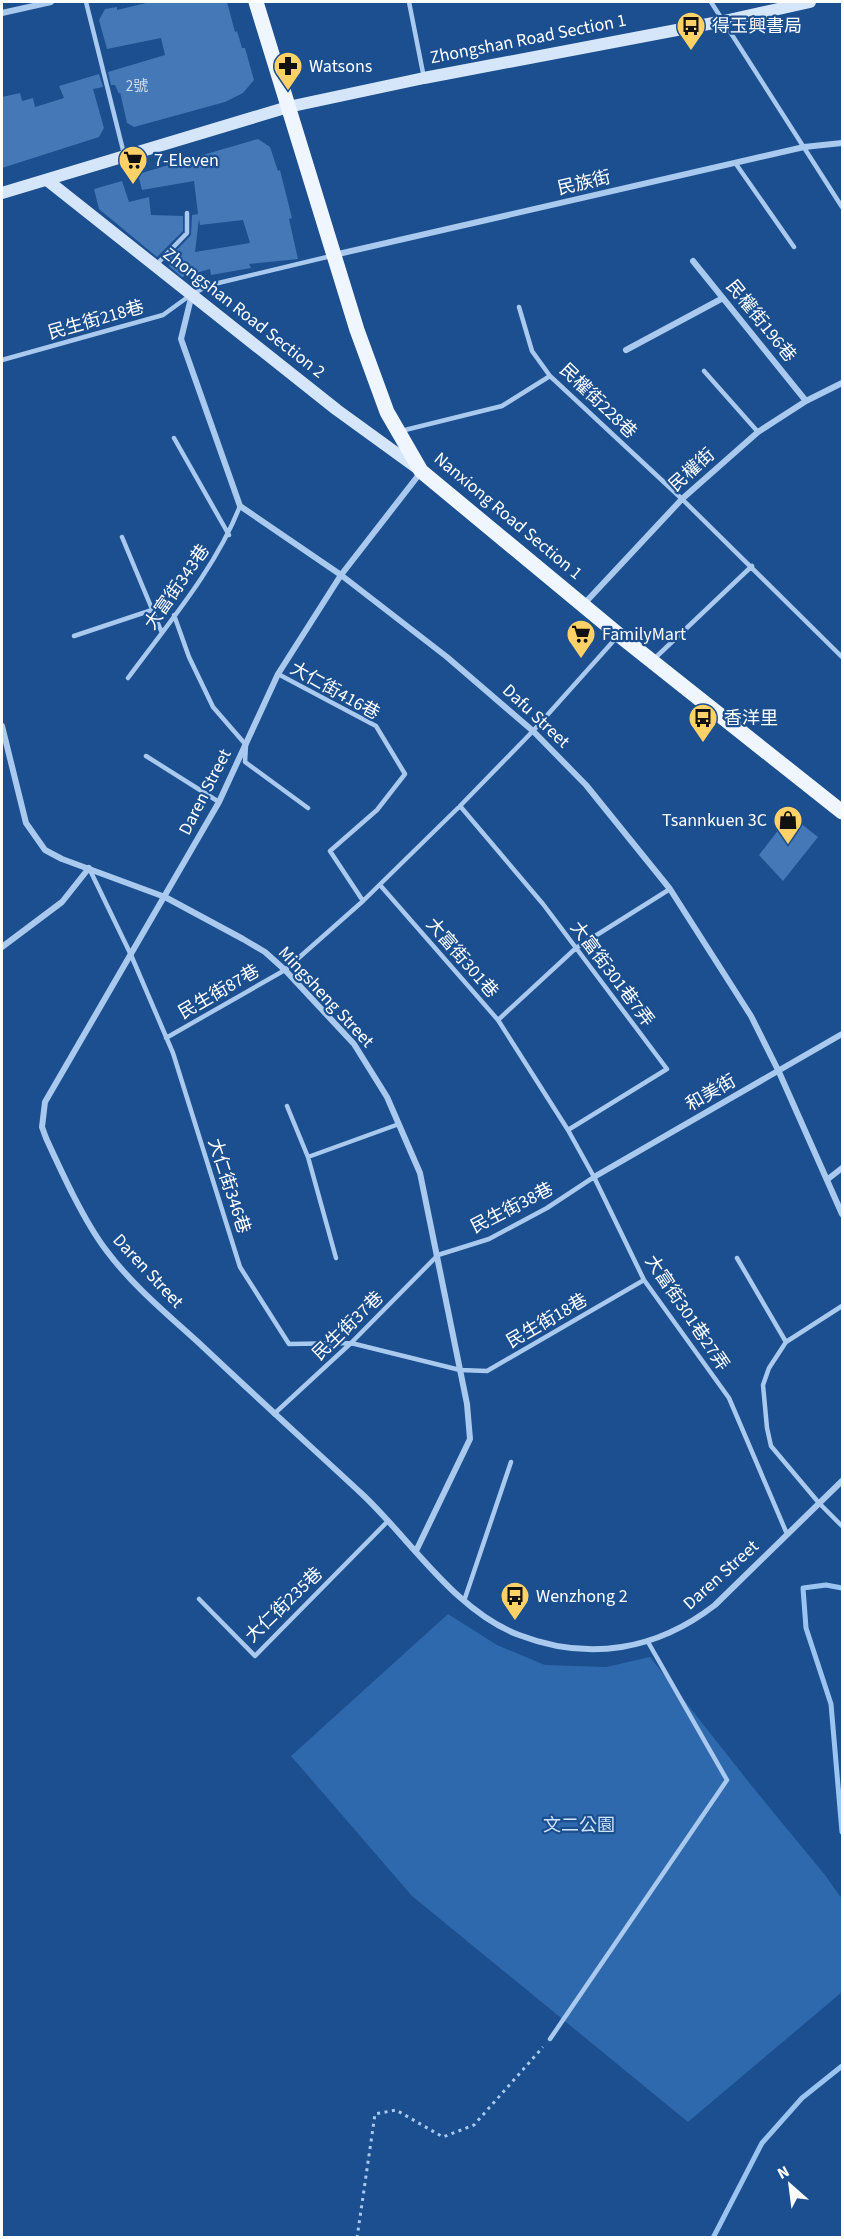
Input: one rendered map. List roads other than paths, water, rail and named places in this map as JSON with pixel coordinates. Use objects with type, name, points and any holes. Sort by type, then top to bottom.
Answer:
[{"type":"main road","name":"Nanxiong Road Section 1","points":[[256,2],[333,255],[371,369],[387,412],[421,471],[619,635],[843,812]]},
{"type":"street","points":[[2,13],[51,2]]},
{"type":"street","name":"Zhongshan Road Section 1","points":[[288,107],[810,2]]},
{"type":"street","points":[[2,193],[288,107]]},
{"type":"street","name":"民族街","points":[[333,255],[804,147],[843,143]]},
{"type":"street","name":"Zhongshan Road Section 2","points":[[47,180],[337,410],[421,471]]},
{"type":"street","name":"民權街196巷","points":[[693,261],[806,401]]},
{"type":"street","points":[[192,294],[181,339],[240,506]]},
{"type":"street","points":[[626,350],[723,298]]},
{"type":"street","name":"民權街","points":[[583,605],[682,499],[758,432],[806,401],[843,383]]},
{"type":"street","name":"Daren Street","points":[[421,471],[341,575],[278,674],[219,802],[45,1102],[42,1127],[91,1227],[106,1251],[133,1282],[388,1521],[439,1577],[487,1619],[511,1632],[572,1649],[606,1649],[648,1642],[674,1632],[696,1620],[715,1605],[843,1481]]},
{"type":"street","name":"Dafu Street","points":[[240,506],[341,575],[447,657],[533,731],[586,785],[670,889],[751,1016],[843,1214]]},
{"type":"street","name":"Mingsheng Street","points":[[2,726],[26,823],[45,850],[62,859],[165,897],[265,952],[285,970],[354,1044],[387,1097],[420,1173],[467,1404],[470,1439],[416,1551]]},
{"type":"street","points":[[2,947],[62,902],[89,868]]},
{"type":"street","name":"和美街","points":[[594,1177],[843,1034]]},
{"type":"street","points":[[828,1179],[843,1168]]},
{"type":"lane","points":[[86,2],[125,157]]},
{"type":"lane","points":[[409,2],[424,78]]},
{"type":"lane","points":[[711,2],[843,207]]},
{"type":"lane","points":[[736,164],[794,246]]},
{"type":"lane","points":[[155,266],[187,232],[187,213]]},
{"type":"lane","name":"民生街218巷","points":[[2,360],[163,315],[192,294],[210,285],[333,255]]},
{"type":"lane","name":"民權街228巷","points":[[519,307],[532,351],[550,376],[752,566],[843,657]]},
{"type":"lane","points":[[704,371],[758,432]]},
{"type":"lane","points":[[398,432],[502,406],[550,376]]},
{"type":"lane","points":[[174,438],[229,535]]},
{"type":"lane","name":"大富街343巷","points":[[128,678],[162,633],[229,535],[240,506]]},
{"type":"lane","points":[[122,537],[162,633]]},
{"type":"lane","points":[[652,661],[752,566]]},
{"type":"lane","points":[[74,636],[152,610]]},
{"type":"lane","points":[[174,615],[189,657],[213,707],[246,745],[245,762],[308,808]]},
{"type":"lane","points":[[285,970],[363,901],[460,806],[533,731],[619,635]]},
{"type":"lane","name":"大仁街416巷","points":[[278,674],[376,726],[405,774],[377,810],[330,851],[363,901]]},
{"type":"lane","points":[[146,756],[219,802]]},
{"type":"lane","name":"大富街301巷7弄","points":[[460,806],[543,904],[667,1069],[568,1130]]},
{"type":"lane","name":"大仁街346巷","points":[[89,868],[173,1053],[240,1267],[289,1344],[351,1343],[460,1370]]},
{"type":"lane","name":"大富街301巷","points":[[380,885],[498,1020],[576,948],[670,889]]},
{"type":"lane","name":"民生街87巷","points":[[166,1038],[285,970]]},
{"type":"lane","name":"大富街301巷27弄","points":[[498,1020],[568,1130],[594,1177],[644,1280],[729,1398],[787,1534]]},
{"type":"lane","points":[[287,1106],[308,1157],[336,1258]]},
{"type":"lane","points":[[308,1157],[399,1124]]},
{"type":"lane","name":"民生街38巷","points":[[438,1256],[489,1239],[547,1208],[594,1177]]},
{"type":"lane","name":"民生街37巷","points":[[274,1414],[351,1343],[438,1256]]},
{"type":"lane","points":[[737,1258],[786,1342]]},
{"type":"lane","name":"民生街18巷","points":[[460,1370],[487,1371],[644,1280]]},
{"type":"lane","points":[[843,1306],[786,1342],[770,1368],[763,1385],[766,1428],[771,1446],[819,1503],[843,1526]]},
{"type":"lane","points":[[464,1600],[511,1462]]},
{"type":"lane","name":"大仁街235巷","points":[[199,1599],[255,1656],[388,1521]]},
{"type":"lane","points":[[550,2039],[727,1780],[648,1642]]},
{"type":"waterway","points":[[842,1588],[826,1585],[803,1588],[806,1628],[831,1704],[842,1832]]},
{"type":"waterway","points":[[713,2238],[762,2143],[802,2098],[842,2066]]},
{"type":"place","name":"得玉興書局","points":[[691,52]]},
{"type":"place","name":"Watsons","points":[[288,92]]},
{"type":"place","name":"7-Eleven","points":[[133,186]]},
{"type":"place","name":"FamilyMart","points":[[581,660]]},
{"type":"place","name":"香洋里","points":[[703,744]]},
{"type":"place","name":"Tsannkuen 3C","points":[[788,846]]},
{"type":"place","name":"Wenzhong 2","points":[[515,1622]]},
{"type":"park label","name":"文二公園","points":[[579,1825]]}]
